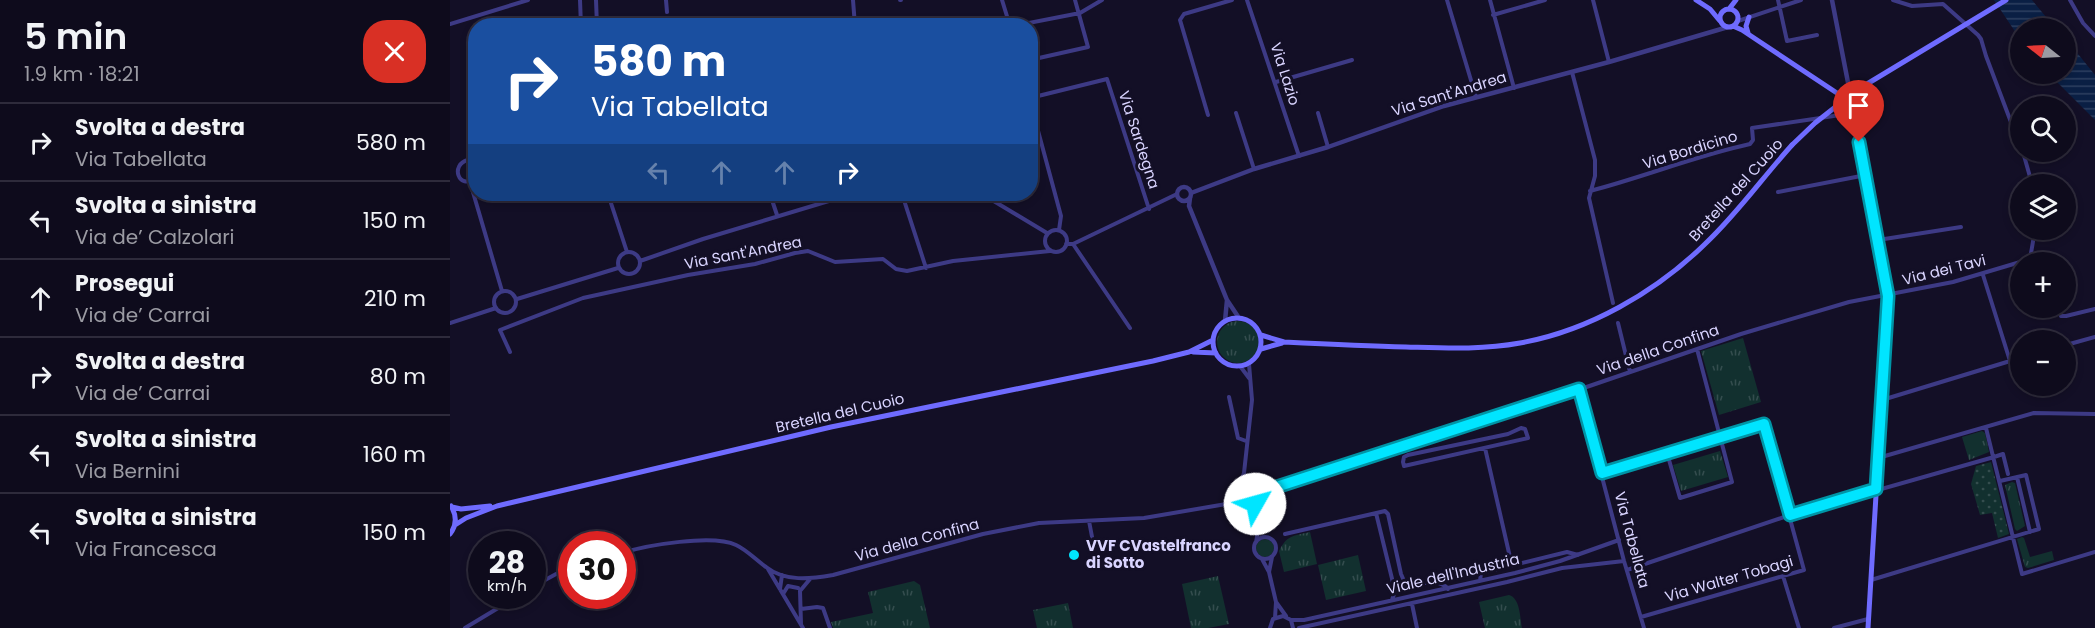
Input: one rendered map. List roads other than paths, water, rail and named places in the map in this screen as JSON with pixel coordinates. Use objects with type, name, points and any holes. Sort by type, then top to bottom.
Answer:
[{"type":"main road","points":[[1696,0],[1710,9],[1721,22]]},
{"type":"main road","points":[[1721,22],[1720,16],[1736,0]]},
{"type":"main road","name":"Bretella del Cuoio","points":[[1239,318],[1251,322],[1261,335],[1284,342],[1474,348],[1520,343],[1574,327],[1620,308],[1682,265],[1721,227],[1792,145],[1832,109],[1865,85],[2006,0]]},
{"type":"main road","points":[[1710,9],[1736,12],[1742,30],[1851,103],[1854,113],[1888,296],[1868,628]]},
{"type":"main road","points":[[1721,22],[1738,21],[1746,26],[1748,34]]},
{"type":"main road","points":[[1216,353],[1213,340],[1217,329],[1225,321],[1239,318]]},
{"type":"main road","points":[[1240,366],[1249,363],[1257,356],[1261,335]]},
{"type":"main road","name":"Bretella del Cuoio","points":[[1189,352],[1213,340]]},
{"type":"main road","name":"Bretella del Cuoio","points":[[1260,349],[1284,342]]},
{"type":"main road","name":"Bretella del Cuoio","points":[[455,525],[466,518],[497,506],[831,427],[1189,352],[1216,353],[1224,362],[1240,366]]},
{"type":"main road","points":[[450,534],[455,525],[455,513],[451,506]]},
{"type":"main road","name":"Bretella del Cuoio","points":[[451,506],[461,509],[497,506]]},
{"type":"street","points":[[470,18],[528,0]]},
{"type":"street","points":[[580,0],[581,18]]},
{"type":"street","points":[[596,0],[597,18]]},
{"type":"street","points":[[666,0],[667,12]]},
{"type":"street","points":[[853,0],[854,18]]},
{"type":"street","points":[[1002,0],[1008,18]]},
{"type":"street","points":[[1038,58],[1088,47],[1075,0]]},
{"type":"street","points":[[1038,21],[1080,13],[1102,0]]},
{"type":"street","points":[[1208,115],[1180,20],[1189,12],[1232,0]]},
{"type":"street","name":"Via Lazio","points":[[1247,0],[1299,157]]},
{"type":"street","points":[[1447,0],[1476,97]]},
{"type":"street","points":[[1490,0],[1514,88]]},
{"type":"street","points":[[1493,15],[1545,0]]},
{"type":"street","points":[[1593,0],[1609,62]]},
{"type":"street","points":[[1778,0],[1787,41],[1816,35]]},
{"type":"street","name":"Via Sant'Andrea","points":[[510,352],[500,330],[583,298],[688,275],[755,264],[795,253],[808,251],[835,262],[883,259],[896,269],[907,271],[953,261],[1060,251],[1066,244],[1072,244],[1169,200],[1179,198],[1180,188],[1185,187],[1190,193],[1254,169],[1299,157],[1418,115],[1476,97],[1609,62],[1711,31],[1801,0]]},
{"type":"street","points":[[1832,0],[1851,103]]},
{"type":"street","points":[[1893,0],[1912,6],[1943,4],[1978,35],[2010,120]]},
{"type":"street","points":[[2070,0],[2083,23],[2095,36]]},
{"type":"street","points":[[450,24],[468,18]]},
{"type":"street","name":"Via Sant'Andrea","points":[[1711,31],[1721,22]]},
{"type":"street","points":[[1276,82],[1352,60]]},
{"type":"street","points":[[1572,72],[1595,160],[1595,176],[1589,198],[1613,303]]},
{"type":"street","name":"Via Sardegna","points":[[1038,98],[1107,79],[1149,209]]},
{"type":"street","points":[[1236,113],[1254,169]]},
{"type":"street","points":[[1318,113],[1329,147]]},
{"type":"street","name":"Via Bordicino","points":[[1590,191],[1630,181],[1714,152],[1750,144],[1753,140],[1752,128],[1854,113]]},
{"type":"street","points":[[1038,130],[1061,216],[1059,230]]},
{"type":"street","points":[[468,160],[461,161],[456,172],[461,180],[468,182]]},
{"type":"street","points":[[450,174],[456,172]]},
{"type":"street","points":[[1778,192],[1866,175]]},
{"type":"street","points":[[1179,198],[1187,200],[1190,193]]},
{"type":"street","points":[[1190,193],[1189,206],[1227,300],[1239,318]]},
{"type":"street","points":[[1179,198],[1189,206]]},
{"type":"street","points":[[476,201],[502,291]]},
{"type":"street","points":[[610,201],[627,252]]},
{"type":"street","points":[[772,201],[777,216]]},
{"type":"street","points":[[640,261],[828,201]]},
{"type":"street","points":[[904,201],[926,268]]},
{"type":"street","points":[[994,201],[1047,233]]},
{"type":"street","points":[[1878,240],[1961,227]]},
{"type":"street","points":[[1050,251],[1045,243],[1047,233],[1054,229],[1066,236],[1066,244]]},
{"type":"street","points":[[1072,244],[1130,328]]},
{"type":"street","points":[[618,268],[627,274],[634,273],[639,268],[640,261],[637,255],[627,252]]},
{"type":"street","points":[[618,268],[618,258],[627,252]]},
{"type":"street","name":"Via dei Tavi","points":[[1888,296],[1983,275],[2010,266]]},
{"type":"street","points":[[517,299],[618,268]]},
{"type":"street","points":[[1882,400],[2010,361],[1983,275]]},
{"type":"street","points":[[502,291],[509,291],[517,299],[516,306],[510,313],[501,313],[496,308],[495,298],[502,291]]},
{"type":"street","name":"Via della Confina","points":[[636,550],[661,544],[719,540],[735,544],[768,568],[782,575],[792,578],[810,578],[832,575],[983,534],[1039,523],[1144,518],[1228,503],[1238,502],[1246,505],[1267,490],[1741,334],[1838,305],[1888,296]]},
{"type":"street","points":[[1225,321],[1227,300]]},
{"type":"street","points":[[450,323],[496,308]]},
{"type":"street","points":[[2076,314],[2095,309]]},
{"type":"street","points":[[1618,322],[1630,372]]},
{"type":"street","points":[[2076,342],[2095,337]]},
{"type":"street","points":[[1667,453],[1680,498],[1732,482],[1697,349]]},
{"type":"street","points":[[1228,503],[1240,485],[1244,474],[1252,400],[1249,363]]},
{"type":"street","points":[[1240,366],[1250,378]]},
{"type":"street","name":"Via Tabellata","points":[[1579,389],[1644,628]]},
{"type":"street","points":[[1229,397],[1238,438],[1246,441]]},
{"type":"street","points":[[1878,458],[2034,413],[2095,414]]},
{"type":"street","points":[[1602,473],[1764,424],[1790,515]]},
{"type":"street","points":[[1521,428],[1527,433],[1528,438],[1485,448],[1404,466],[1402,462],[1408,455],[1508,434],[1521,428]]},
{"type":"street","points":[[1986,428],[2022,574],[2095,552]]},
{"type":"street","points":[[1485,448],[1512,566]]},
{"type":"street","points":[[1627,570],[1790,515],[2003,454],[2008,474]]},
{"type":"street","points":[[1240,485],[1247,484],[1244,474]]},
{"type":"street","points":[[1871,580],[2038,529],[2026,475],[2000,481]]},
{"type":"street","points":[[2017,477],[2030,532]]},
{"type":"street","name":"Via della Confina","points":[[1247,484],[1255,489],[1267,490]]},
{"type":"street","points":[[1255,489],[1259,526],[1255,552],[1269,572],[1276,602],[1275,618],[1269,627]]},
{"type":"street","points":[[1235,494],[1238,502]]},
{"type":"street","points":[[1246,505],[1256,512]]},
{"type":"street","points":[[1285,534],[1385,511],[1388,513],[1401,574],[1404,581],[1411,587]]},
{"type":"street","points":[[1376,513],[1395,591],[1392,601]]},
{"type":"street","name":"Via Walter Tobagi","points":[[1641,616],[1804,570],[1790,515]]},
{"type":"street","points":[[1089,521],[1093,542]]},
{"type":"street","points":[[1259,526],[1276,546],[1269,572]]},
{"type":"street","points":[[1256,542],[1261,538],[1268,538]]},
{"type":"street","name":"Viale dell'Industria","points":[[1275,618],[1281,616],[1304,620],[1448,589],[1560,561],[1619,540]]},
{"type":"street","points":[[1480,581],[1481,573],[1567,552],[1579,555]]},
{"type":"street","points":[[1261,558],[1267,559],[1272,556]]},
{"type":"street","name":"Viale dell'Industria","points":[[1299,628],[1562,568],[1624,561]]},
{"type":"street","points":[[768,568],[802,627]]},
{"type":"street","points":[[780,590],[782,575]]},
{"type":"street","points":[[1783,576],[1799,628]]},
{"type":"street","points":[[792,578],[799,590],[802,627]]},
{"type":"street","points":[[799,590],[810,578]]},
{"type":"street","points":[[1395,591],[1438,581],[1446,585],[1448,589]]},
{"type":"street","points":[[783,596],[788,586],[799,590]]},
{"type":"street","points":[[1276,602],[1289,618],[1293,628]]},
{"type":"street","points":[[1412,604],[1417,628]]},
{"type":"street","points":[[801,609],[823,608],[830,628]]},
{"type":"street","points":[[465,628],[496,609]]},
{"type":"street","points":[[1834,628],[1868,618]]},
{"type":"water","points":[[1994,0],[2032,0],[2047,18],[2010,18],[2010,24]]},
{"type":"water","points":[[2076,51],[2095,75],[2095,120],[2076,101],[2076,96],[2071,96],[2059,84],[2076,84]]},
{"type":"place","name":"VVF CVastelfranco di Sotto","points":[[1074,555]]}]
